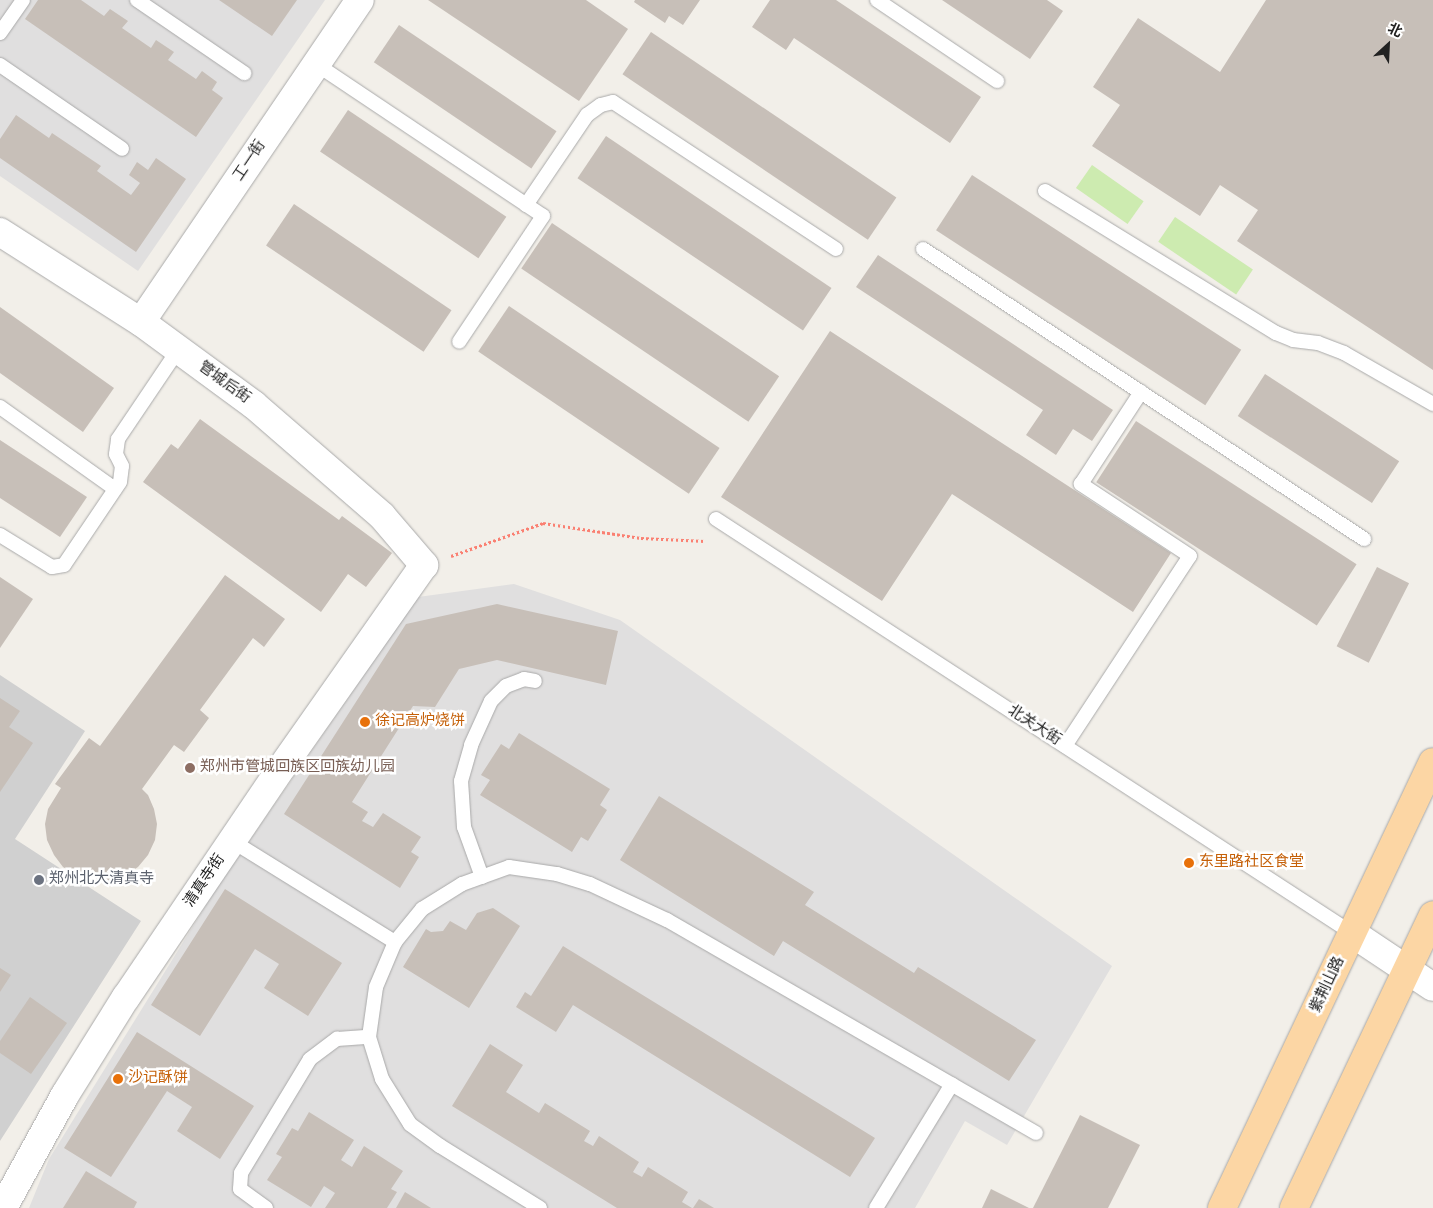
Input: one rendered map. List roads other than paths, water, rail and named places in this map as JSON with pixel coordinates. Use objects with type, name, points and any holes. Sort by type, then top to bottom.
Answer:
[{"type":"main road","name":"紫荆山路","points":[[1222,1208],[1433,762]]},
{"type":"main road","points":[[1294,1208],[1433,915]]},
{"type":"street","name":"工一街","points":[[141,322],[360,0]]},
{"type":"street","name":"管城后街","points":[[0,232],[141,322],[254,404],[375,510],[424,565]]},
{"type":"street","name":"清真寺街","points":[[3,1208],[65,1094],[126,997],[424,565]]},
{"type":"street","points":[[1352,933],[1433,988]]},
{"type":"lane","points":[[0,33],[23,0]]},
{"type":"lane","points":[[137,0],[244,73]]},
{"type":"lane","points":[[877,0],[997,81]]},
{"type":"lane","points":[[316,64],[543,216],[459,342]]},
{"type":"lane","points":[[0,65],[122,149]]},
{"type":"lane","points":[[526,205],[587,115],[600,105],[613,102],[836,249]]},
{"type":"lane","points":[[1045,191],[1276,333],[1293,340],[1318,343],[1344,353],[1433,404]]},
{"type":"lane","points":[[923,249],[1364,539]]},
{"type":"lane","points":[[0,535],[52,567],[64,565],[120,482],[122,466],[116,454],[118,439],[178,350]]},
{"type":"lane","points":[[1065,746],[1190,556],[1081,484],[1141,392]]},
{"type":"lane","points":[[0,406],[115,489]]},
{"type":"lane","name":"北关大街","points":[[716,519],[1352,933]]},
{"type":"lane","points":[[482,877],[464,826],[461,782],[470,745],[490,701],[506,686],[524,679],[535,681]]},
{"type":"lane","points":[[232,841],[395,942]]},
{"type":"lane","points":[[540,1208],[440,1146],[410,1124],[382,1079],[369,1037],[376,987],[395,942],[422,909],[462,884],[509,868],[557,874],[590,884],[667,920],[1036,1132]]},
{"type":"lane","points":[[266,1208],[240,1189],[241,1173],[310,1059],[337,1039],[369,1037]]},
{"type":"lane","points":[[876,1208],[952,1084]]},
{"type":"place","name":"徐记高炉烧饼","points":[[365,722]]},
{"type":"place","name":"郑州市管城回族区回族幼儿园","points":[[190,768]]},
{"type":"place","name":"东里路社区食堂","points":[[1189,863]]},
{"type":"place","name":"郑州北大清真寺","points":[[39,880]]},
{"type":"place","name":"沙记酥饼","points":[[118,1079]]}]
